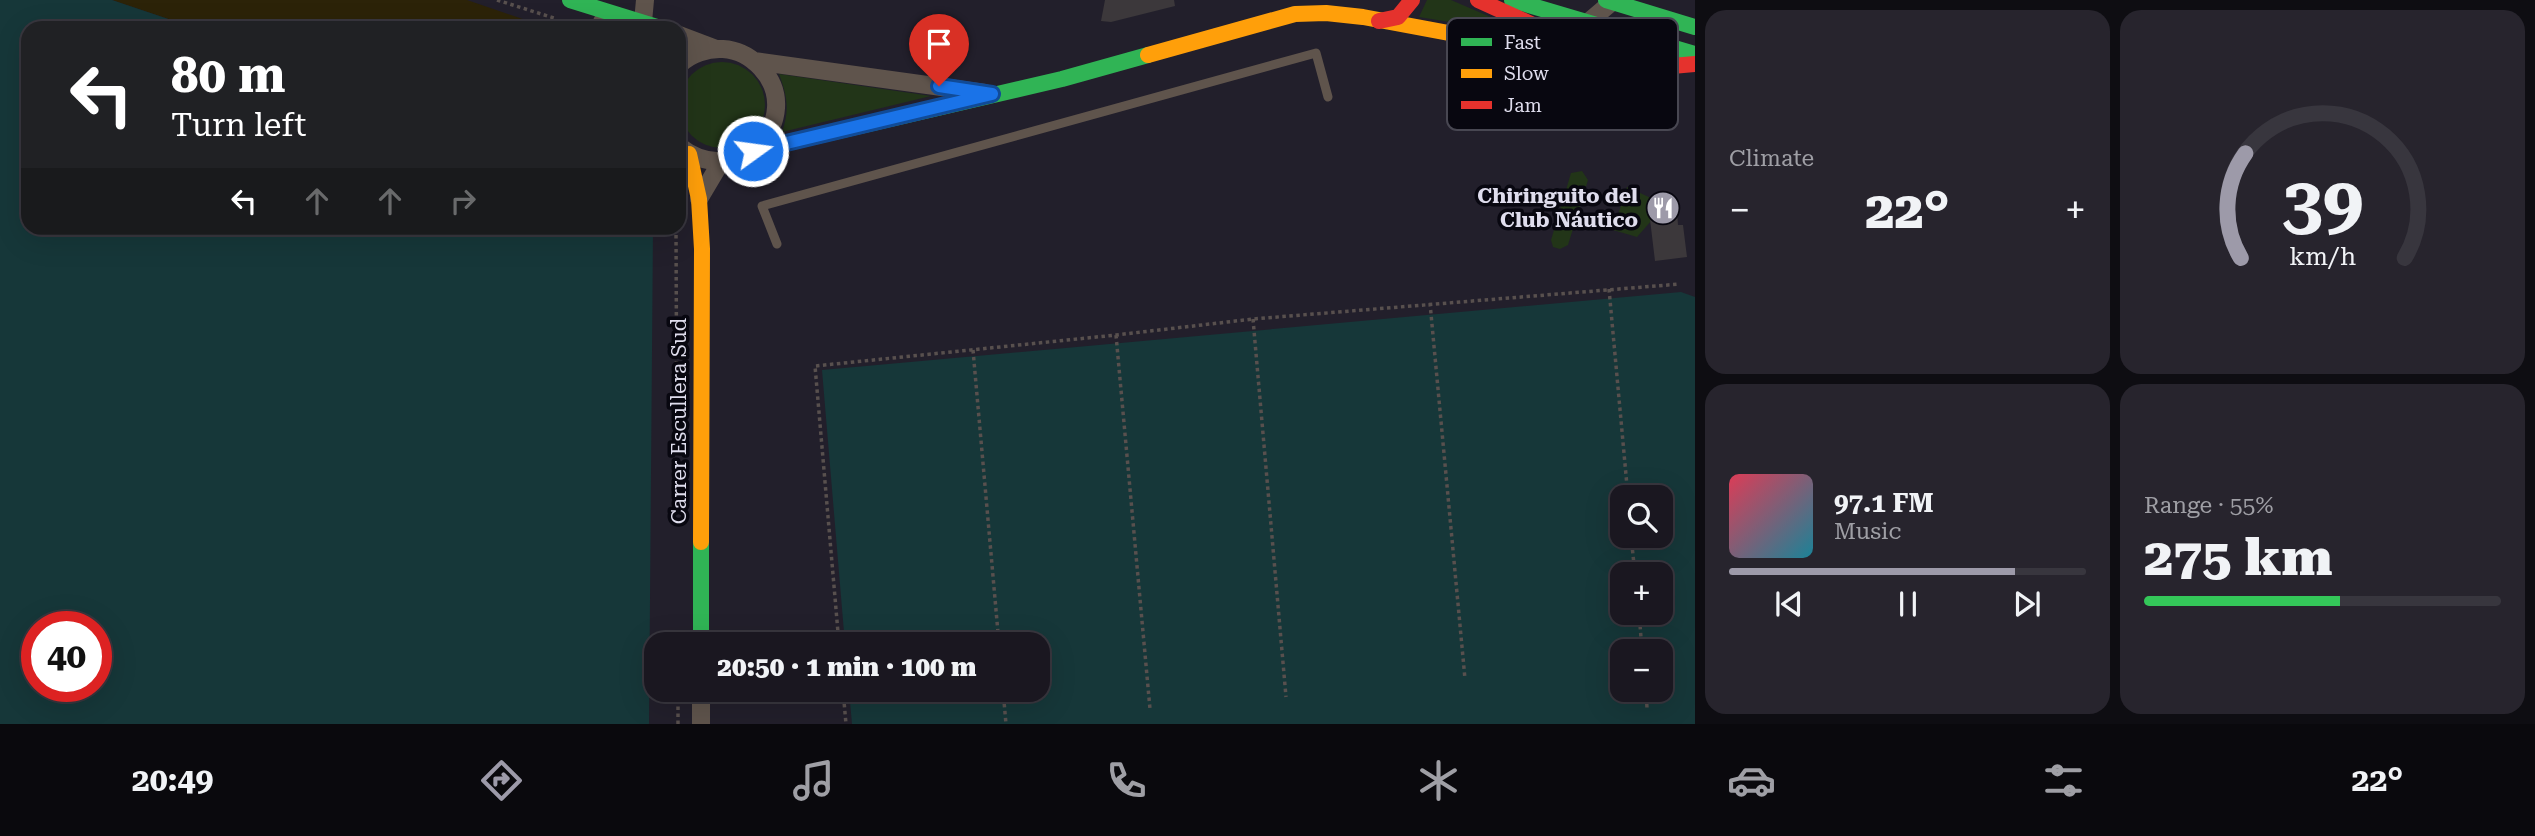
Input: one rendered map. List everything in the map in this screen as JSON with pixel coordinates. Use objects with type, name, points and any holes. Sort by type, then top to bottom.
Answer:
[{"type":"street","points":[[570,0],[632,21]]},
{"type":"street","points":[[643,21],[645,0]]},
{"type":"street","points":[[1379,21],[1398,17],[1412,0]]},
{"type":"street","points":[[1478,0],[1522,18]]},
{"type":"street","points":[[1513,0],[1572,18]]},
{"type":"street","points":[[1593,18],[1611,1],[1639,5],[1672,18]]},
{"type":"street","points":[[686,151],[705,161],[738,159],[753,151],[1062,79],[1295,13],[1326,13],[1447,33]]},
{"type":"street","points":[[1678,20],[1695,27]]},
{"type":"street","points":[[686,38],[716,49]]},
{"type":"street","points":[[1678,49],[1695,54]]},
{"type":"street","points":[[686,60],[698,52],[730,50],[754,61],[992,94]]},
{"type":"street","points":[[753,151],[765,138],[773,123],[776,106],[773,89],[766,74],[754,61]]},
{"type":"street","name":"Carrer Escullera Sud","points":[[686,157],[699,199],[702,249],[701,632]]},
{"type":"street","points":[[699,199],[722,162]]},
{"type":"street","points":[[701,702],[701,724]]},
{"type":"lane","points":[[598,21],[603,10]]},
{"type":"lane","points":[[777,244],[762,205],[1316,53],[1328,97]]},
{"type":"path","points":[[497,0],[566,21]]},
{"type":"path","points":[[676,235],[677,487]]},
{"type":"path","points":[[838,632],[815,366],[1253,319],[1681,284]]},
{"type":"path","points":[[1609,289],[1627,485]]},
{"type":"path","points":[[1430,303],[1465,679]]},
{"type":"path","points":[[1253,319],[1286,697]]},
{"type":"path","points":[[1116,335],[1150,709]]},
{"type":"path","points":[[973,349],[998,632]]},
{"type":"path","points":[[678,702],[678,724]]},
{"type":"path","points":[[844,702],[846,724]]},
{"type":"path","points":[[1004,702],[1006,724]]},
{"type":"path","points":[[1647,702],[1647,708]]},
{"type":"green space","points":[[1427,0],[1451,0],[1493,18],[1447,18],[1447,22],[1419,17]]},
{"type":"green space","points":[[722,62],[739,65],[758,81],[764,97],[762,122],[746,141],[739,145],[722,148],[705,145],[686,129],[686,81],[705,65]]},
{"type":"green space","points":[[779,74],[931,96],[782,132],[786,103]]},
{"type":"green space","points":[[1582,171],[1588,180],[1568,245],[1560,249],[1553,247],[1551,240],[1571,173]]},
{"type":"green space","points":[[1627,187],[1651,198],[1652,220],[1637,237],[1613,230]]},
{"type":"sand","points":[[112,0],[467,0],[528,21],[174,21]]},
{"type":"shaded area","points":[[0,0],[112,0],[174,21],[21,21],[21,235],[653,235],[650,632],[644,632],[644,702],[649,702],[649,724],[0,724]]},
{"type":"shaded area","points":[[1681,292],[1695,297],[1695,724],[852,724],[850,702],[1050,702],[1050,632],[844,632],[822,370]]},
{"type":"building","points":[[1105,0],[1174,0],[1175,6],[1111,22],[1101,21]]},
{"type":"building","points":[[1650,197],[1676,199],[1678,225],[1683,225],[1687,257],[1655,261]]},
{"type":"traffic: fast","points":[[570,0],[638,21]]},
{"type":"traffic: fast","points":[[1512,0],[1573,18]]},
{"type":"traffic: fast","points":[[1606,0],[1665,18]]},
{"type":"traffic: fast","points":[[1678,22],[1695,27]]},
{"type":"traffic: fast","points":[[1678,49],[1695,54]]},
{"type":"traffic: fast","points":[[753,151],[1062,79],[1148,55]]},
{"type":"traffic: fast","points":[[701,542],[701,632]]},
{"type":"traffic: slow","points":[[1148,55],[1295,14],[1326,13],[1363,17],[1447,33]]},
{"type":"traffic: slow","points":[[689,154],[699,199],[702,249],[701,542]]},
{"type":"traffic: jam","points":[[1379,21],[1398,17],[1412,0]]},
{"type":"traffic: jam","points":[[1478,0],[1518,18]]},
{"type":"traffic: jam","points":[[1678,66],[1695,64]]},
{"type":"place","name":"Chiringuito del Club Náutico","points":[[1663,208]]},
{"type":"route","points":[[753,151],[992,94],[939,86]]}]
